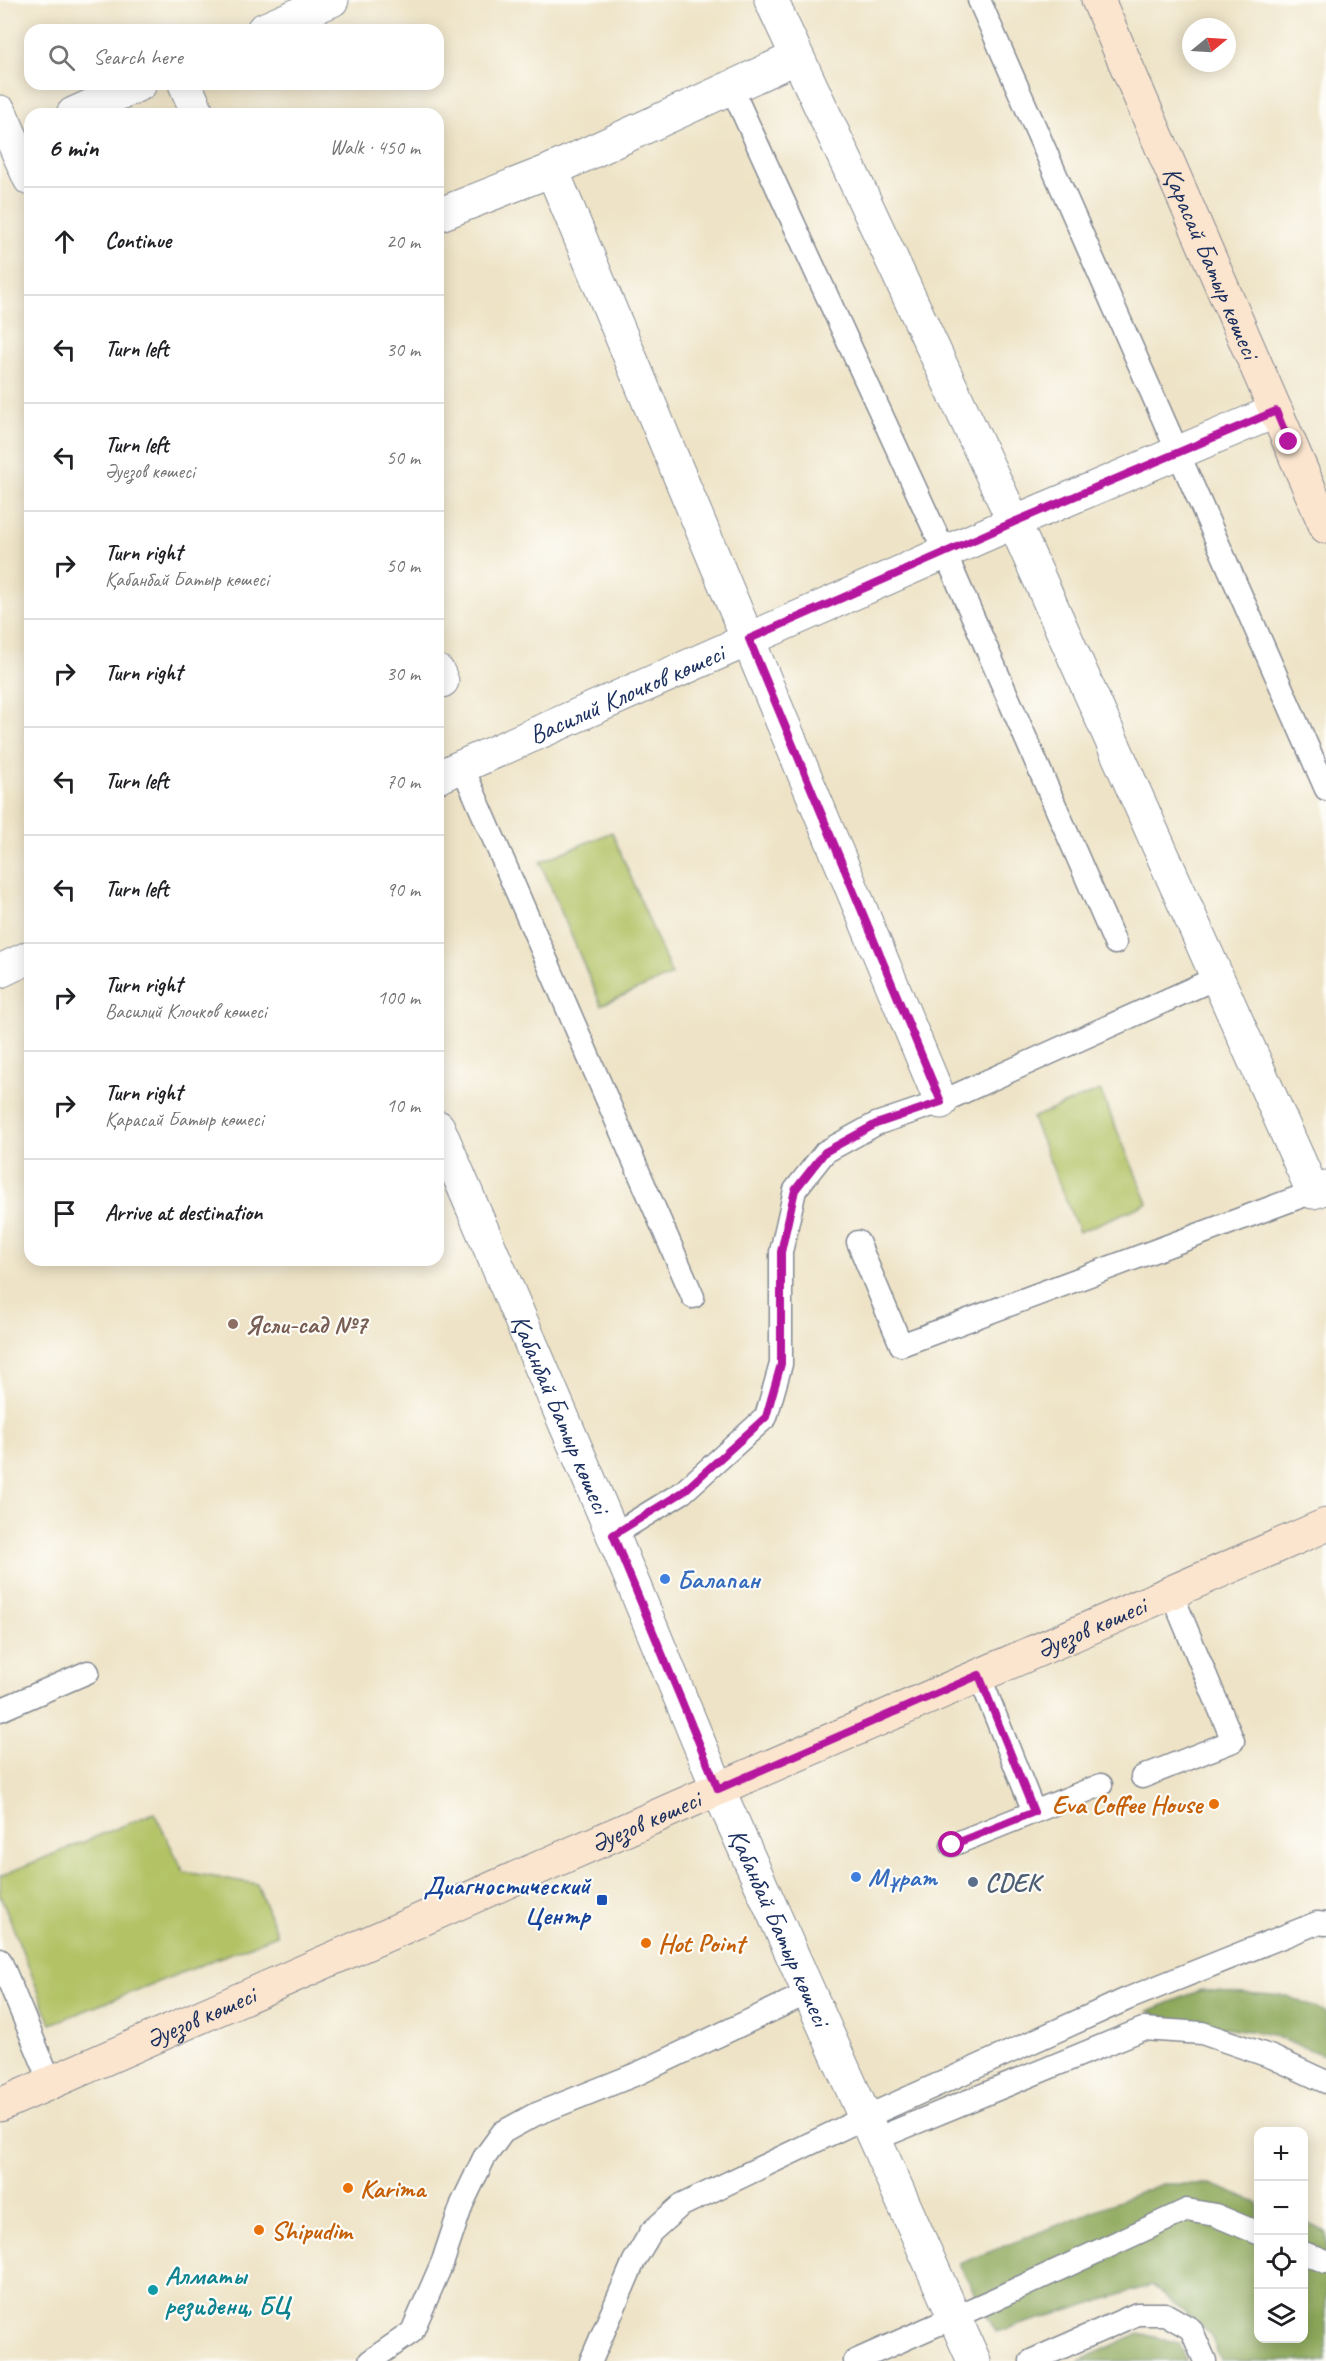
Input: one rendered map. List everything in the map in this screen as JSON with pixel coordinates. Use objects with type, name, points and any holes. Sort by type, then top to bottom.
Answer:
[{"type":"main road","name":"Қарасай Батыр көшесі","points":[[1098,0],[1326,527]]},
{"type":"main road","name":"Әуезов көшесі","points":[[0,2105],[1326,1525]]},
{"type":"street","points":[[277,24],[332,0]]},
{"type":"street","points":[[771,0],[1014,522],[1216,978],[1319,1190]]},
{"type":"street","points":[[444,213],[552,170],[797,57]]},
{"type":"street","points":[[86,108],[127,90]]},
{"type":"street","points":[[188,90],[195,108]]},
{"type":"street","points":[[0,112],[22,137]]},
{"type":"street","points":[[552,170],[941,1102]]},
{"type":"street","name":"Василий Клочков көшесі","points":[[450,772],[945,552],[1276,411]]},
{"type":"street","points":[[0,971],[24,960]]},
{"type":"street","name":"Қабанбай Батыр көшесі","points":[[444,1141],[613,1535],[718,1789],[974,2361]]},
{"type":"lane","points":[[980,0],[1326,789]]},
{"type":"lane","points":[[731,87],[945,552],[1115,943]]},
{"type":"lane","points":[[450,772],[693,1297]]},
{"type":"lane","points":[[613,1535],[683,1492],[766,1417],[781,1364],[781,1252],[795,1190],[825,1152],[876,1124],[941,1102],[1216,978]]},
{"type":"lane","points":[[858,1242],[901,1345],[1319,1190]]},
{"type":"lane","points":[[1142,1777],[1233,1741],[1171,1592]]},
{"type":"lane","points":[[0,1710],[88,1672]]},
{"type":"lane","points":[[979,1675],[1034,1812]]},
{"type":"lane","points":[[952,1845],[1101,1785]]},
{"type":"lane","points":[[871,2128],[1127,1999],[1317,1923],[1326,1924]]},
{"type":"lane","points":[[0,1960],[51,2083]]},
{"type":"lane","points":[[370,2361],[412,2332],[443,2260],[462,2204],[484,2158],[503,2132],[534,2115],[639,2073],[810,1992]]},
{"type":"lane","points":[[591,2361],[634,2261],[651,2232],[680,2206],[871,2128],[1143,2029],[1202,2033],[1272,2057],[1326,2082]]},
{"type":"lane","points":[[855,2361],[1187,2210],[1215,2215],[1254,2231]]},
{"type":"lane","points":[[1308,2255],[1326,2262]]},
{"type":"lane","points":[[1031,2361],[1137,2314],[1165,2314],[1191,2329],[1205,2361]]},
{"type":"green space","points":[[612,832],[672,975],[601,1005],[540,862]]},
{"type":"green space","points":[[1100,1090],[1148,1203],[1079,1232],[1032,1118]]},
{"type":"green space","points":[[154,1813],[184,1872],[257,1884],[277,1935],[51,2024],[0,1894],[0,1876]]},
{"type":"green space","points":[[1201,1990],[1287,1996],[1326,2012],[1326,2056],[1269,2034],[1165,2018],[1148,2011]]},
{"type":"green space","points":[[1162,2184],[1211,2184],[1254,2201],[1254,2343],[1308,2343],[1308,2224],[1326,2232],[1326,2361],[1221,2361],[1210,2334],[1152,2285],[996,2332],[959,2264]]},
{"type":"green space","points":[[1139,2333],[1179,2343],[1186,2361],[1079,2361]]},
{"type":"place","name":"Ясли-сад №7","points":[[233,1324]]},
{"type":"place","name":"Балапан","points":[[665,1579]]},
{"type":"place","name":"Eva Coffee House","points":[[1214,1804]]},
{"type":"place","name":"Мұрат","points":[[856,1877]]},
{"type":"place","name":"CDEK","points":[[973,1882]]},
{"type":"place","name":"Диагностический Центр","points":[[602,1900]]},
{"type":"place","name":"Hot Point","points":[[646,1943]]},
{"type":"place","name":"Karima","points":[[348,2188]]},
{"type":"place","name":"Shipudim","points":[[259,2230]]},
{"type":"place","name":"Алматы резиденц, БЦ","points":[[153,2290]]},
{"type":"route","points":[[952,1845],[1034,1812],[979,1675],[718,1789],[613,1535],[683,1492],[766,1417],[781,1364],[781,1252],[795,1190],[825,1152],[876,1124],[941,1102],[749,639],[1014,522],[1276,411],[1289,442]]}]
